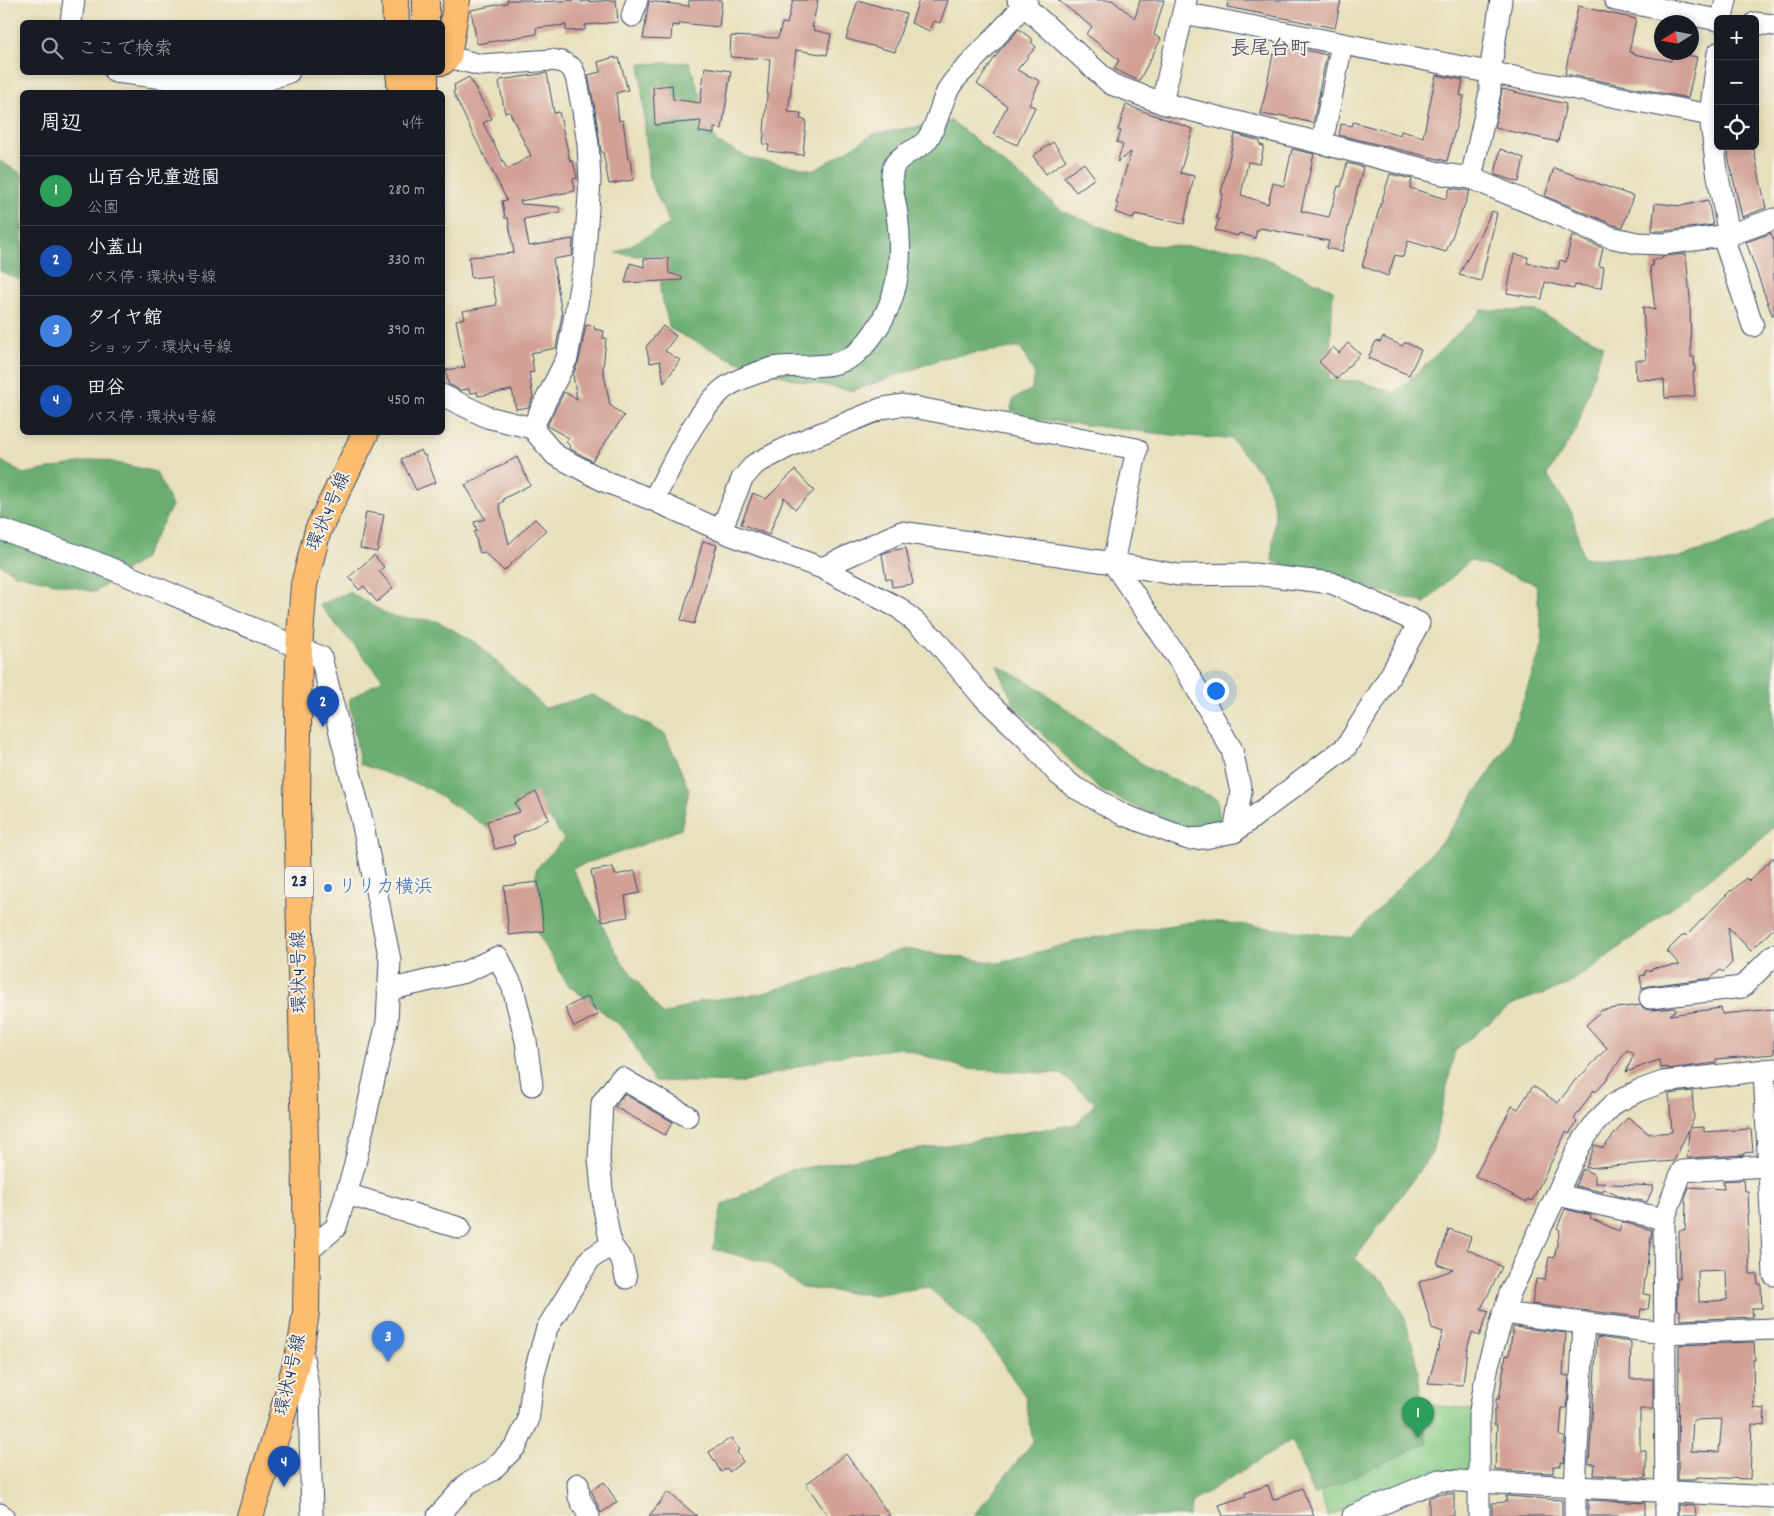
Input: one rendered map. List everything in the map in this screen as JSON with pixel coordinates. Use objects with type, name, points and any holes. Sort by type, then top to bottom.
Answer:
[{"type":"main road","points":[[395,0],[396,20]]},
{"type":"main road","points":[[426,0],[426,20]]},
{"type":"main road","points":[[445,35],[457,0]]},
{"type":"main road","points":[[399,75],[401,90]]},
{"type":"main road","name":"環状4号線","points":[[250,1516],[280,1427],[301,1344],[306,1312],[307,1252],[297,805],[299,648],[304,585],[318,530],[365,435]]},
{"type":"street","points":[[71,20],[74,0]]},
{"type":"street","points":[[1471,178],[1490,92],[1490,73],[1501,0]]},
{"type":"street","points":[[1615,0],[1714,19]]},
{"type":"street","points":[[1723,15],[1726,0]]},
{"type":"street","points":[[653,500],[698,418],[721,390],[738,380],[779,367],[806,367],[845,361],[865,343],[886,313],[895,291],[899,270],[900,242],[892,179],[893,169],[897,161],[918,149],[926,140],[933,129],[949,89],[1023,2],[1111,84],[1162,103],[1443,174],[1471,178],[1610,237],[1637,243],[1664,244],[1729,235],[1774,219]]},
{"type":"street","points":[[1162,103],[1185,7],[1342,44],[1710,116]]},
{"type":"street","points":[[1759,23],[1774,25]]},
{"type":"street","points":[[1322,144],[1342,44]]},
{"type":"street","points":[[445,70],[481,65],[552,60],[562,62],[572,68],[576,77],[584,111],[590,181],[584,265],[567,358],[532,428]]},
{"type":"street","points":[[1717,60],[1710,116],[1716,171],[1729,235],[1726,246],[1753,326]]},
{"type":"street","points":[[141,75],[206,83],[252,86],[282,75]]},
{"type":"street","points":[[445,396],[487,417],[532,428],[555,455],[604,481],[721,530],[822,568],[899,608],[934,638],[981,695],[1028,740],[1058,774],[1074,787],[1124,815],[1188,839],[1205,838],[1234,832],[1346,748],[1391,674],[1419,623],[1332,583],[1253,574],[1178,575],[959,539],[901,532],[822,568]]},
{"type":"street","points":[[721,530],[742,479],[755,464],[800,442],[883,408],[902,404],[1137,449],[1113,563],[1188,672],[1232,750],[1241,792],[1234,832]]},
{"type":"street","points":[[0,529],[93,560],[322,657],[363,825],[390,960],[387,1022],[354,1168],[336,1227],[307,1252]]},
{"type":"street","points":[[1650,998],[1742,986],[1774,955]]},
{"type":"street","points":[[388,990],[465,972],[498,957],[513,988],[526,1041],[532,1085]]},
{"type":"street","points":[[1480,1516],[1480,1416],[1488,1365],[1510,1293],[1580,1145],[1596,1122],[1615,1104],[1638,1091],[1664,1082],[1769,1069],[1768,1166],[1772,1197],[1774,1275]]},
{"type":"street","points":[[626,1278],[622,1260],[611,1245],[604,1210],[599,1159],[602,1103],[621,1078],[687,1116]]},
{"type":"street","points":[[1666,1516],[1664,1219],[1682,1171],[1768,1166]]},
{"type":"street","points":[[346,1194],[460,1228]]},
{"type":"street","points":[[1558,1195],[1664,1219]]},
{"type":"street","points":[[438,1516],[467,1484],[491,1471],[516,1446],[528,1421],[534,1374],[547,1328],[590,1259],[611,1245]]},
{"type":"street","points":[[1504,1314],[1664,1333],[1774,1329]]},
{"type":"street","points":[[1575,1516],[1584,1323]]},
{"type":"street","points":[[301,1344],[309,1394],[312,1516]]},
{"type":"street","points":[[1365,1514],[1439,1480],[1774,1497]]},
{"type":"street","points":[[578,1484],[579,1497],[589,1516]]},
{"type":"green space","points":[[689,62],[716,142],[752,159],[815,170],[874,134],[952,121],[1064,212],[1148,245],[1244,249],[1333,290],[1329,380],[1359,381],[1395,393],[1482,310],[1536,311],[1603,345],[1576,431],[1547,475],[1572,513],[1583,558],[1677,558],[1749,534],[1774,517],[1774,826],[1764,837],[1595,966],[1567,985],[1513,1004],[1455,1050],[1432,1153],[1355,1259],[1385,1283],[1404,1316],[1416,1356],[1427,1443],[1313,1495],[1292,1440],[1192,1502],[1188,1516],[973,1516],[1033,1442],[1025,1396],[986,1339],[928,1287],[874,1295],[802,1288],[768,1263],[713,1249],[722,1205],[791,1170],[1077,1124],[1095,1103],[1061,1074],[968,1069],[900,1048],[832,1057],[741,1083],[654,1081],[626,1030],[568,985],[538,934],[536,869],[564,839],[540,804],[489,829],[430,789],[360,764],[349,700],[383,679],[319,605],[349,592],[390,616],[437,621],[477,643],[545,708],[593,695],[665,734],[689,790],[681,829],[639,846],[572,868],[620,959],[663,1015],[701,1001],[760,994],[904,949],[999,963],[1085,939],[1204,920],[1351,938],[1446,837],[1507,746],[1543,643],[1536,584],[1470,560],[1425,603],[1272,561],[1275,509],[1266,479],[1231,439],[1171,435],[1026,418],[1011,410],[1013,399],[1031,390],[1035,375],[1020,347],[947,357],[853,391],[796,380],[735,361],[670,329],[660,290],[665,256],[637,256],[616,253],[670,224],[649,178],[640,64]]},
{"type":"green space","points":[[0,161],[20,173],[20,280],[0,271]]},
{"type":"green space","points":[[99,459],[156,472],[172,506],[143,559],[95,592],[15,574],[0,564],[0,460],[23,474]]},
{"type":"green space","points":[[997,665],[1032,684],[1148,768],[1217,799],[1220,820],[1192,829],[1149,813],[1100,790],[1015,707]]},
{"type":"green space","points":[[1407,1402],[1474,1410],[1473,1467],[1467,1472],[1438,1470],[1328,1516],[1314,1478]]},
{"type":"building","points":[[507,0],[531,0],[532,2],[581,0],[581,2],[616,0],[618,22],[585,25],[585,30],[566,31],[566,25],[536,28],[537,34],[477,44],[471,10],[507,3]]},
{"type":"building","points":[[689,0],[722,0],[719,27],[680,23],[679,26],[672,25],[671,40],[643,39],[649,1],[689,6]]},
{"type":"building","points":[[793,0],[818,0],[813,30],[831,34],[827,55],[796,50],[788,112],[801,113],[800,119],[806,120],[803,155],[768,151],[769,145],[763,144],[770,59],[730,57],[731,36],[778,38],[782,23],[787,24]]},
{"type":"building","points":[[858,0],[906,14],[895,52],[846,39]]},
{"type":"building","points":[[919,0],[948,0],[940,23],[934,21],[930,31],[911,23]]},
{"type":"building","points":[[1058,0],[1112,0],[1135,18],[1140,0],[1164,0],[1154,35],[1161,39],[1139,81],[1114,69],[1119,60],[1086,34],[1092,27]]},
{"type":"building","points":[[1228,0],[1341,0],[1335,28],[1227,7]]},
{"type":"building","points":[[1578,6],[1636,19],[1629,52],[1633,54],[1654,58],[1654,60],[1696,60],[1688,98],[1565,74]]},
{"type":"building","points":[[1019,29],[1033,40],[1031,42],[1036,47],[1017,70],[1040,81],[1029,105],[1035,107],[1017,145],[993,134],[1007,106],[977,84],[1000,50]]},
{"type":"building","points":[[1282,45],[1327,55],[1313,123],[1279,115],[1278,117],[1261,114],[1273,54],[1276,55],[1277,48],[1281,48]]},
{"type":"building","points":[[615,57],[615,59],[619,58],[628,90],[616,93],[619,121],[623,120],[633,180],[609,184],[603,152],[601,152],[588,75],[600,72],[598,62]]},
{"type":"building","points":[[705,67],[731,71],[722,129],[714,128],[714,134],[699,132],[701,121],[655,125],[653,87],[672,85],[673,99],[700,103]]},
{"type":"building","points":[[547,73],[554,113],[559,112],[570,161],[573,161],[577,178],[573,179],[575,191],[520,201],[521,204],[559,207],[560,212],[524,219],[529,246],[573,239],[572,256],[553,259],[562,315],[556,348],[531,353],[534,372],[529,373],[533,397],[529,407],[516,409],[512,390],[478,396],[477,392],[470,393],[469,389],[460,390],[448,384],[446,370],[465,367],[456,320],[465,318],[463,311],[497,305],[491,276],[471,278],[469,257],[514,253],[508,218],[505,218],[502,201],[507,200],[453,92],[455,91],[454,85],[469,77],[492,119],[483,123],[507,169],[531,156],[509,111],[505,113],[499,82],[501,80]]},
{"type":"building","points":[[1436,75],[1463,80],[1460,95],[1464,96],[1447,161],[1339,135],[1341,124],[1352,126],[1353,122],[1400,135],[1401,131],[1423,137]]},
{"type":"building","points":[[1502,89],[1566,104],[1558,142],[1495,128]]},
{"type":"building","points":[[1126,105],[1193,129],[1180,173],[1194,176],[1184,224],[1135,214],[1133,219],[1115,212],[1131,152],[1117,162],[1123,145],[1117,142],[1121,131],[1118,130]]},
{"type":"building","points":[[1235,134],[1260,141],[1260,145],[1264,146],[1260,164],[1248,162],[1241,195],[1268,204],[1273,183],[1284,186],[1292,149],[1314,154],[1301,211],[1329,217],[1338,186],[1341,187],[1347,163],[1363,167],[1342,252],[1327,248],[1329,241],[1260,228],[1257,230],[1255,238],[1239,233],[1238,236],[1215,230],[1219,219],[1216,218],[1223,194],[1221,193]]},
{"type":"building","points":[[1053,142],[1066,160],[1046,174],[1033,156]]},
{"type":"building","points":[[1500,149],[1524,158],[1519,182],[1495,175]]},
{"type":"building","points":[[1727,150],[1754,150],[1766,208],[1742,217]]},
{"type":"building","points":[[1084,163],[1095,178],[1076,192],[1064,177]]},
{"type":"building","points":[[1554,168],[1633,196],[1623,227],[1545,196]]},
{"type":"building","points":[[1390,174],[1412,179],[1410,188],[1446,199],[1450,188],[1470,191],[1446,252],[1408,241],[1403,257],[1395,255],[1388,276],[1362,266]]},
{"type":"building","points":[[1708,200],[1713,225],[1652,231],[1655,203],[1681,206]]},
{"type":"building","points":[[1492,211],[1497,213],[1481,281],[1459,275]]},
{"type":"building","points":[[1771,233],[1774,241],[1774,315],[1772,315],[1746,242]]},
{"type":"building","points":[[1572,235],[1603,248],[1599,266],[1604,267],[1601,288],[1575,285],[1574,289],[1545,282],[1542,299],[1507,293],[1514,254],[1528,257],[1527,263],[1558,269],[1560,260],[1566,262]]},
{"type":"building","points":[[1686,254],[1690,298],[1691,357],[1694,357],[1695,396],[1665,398],[1664,380],[1636,379],[1635,360],[1646,360],[1643,307],[1655,310],[1650,266],[1653,266],[1652,260],[1662,259],[1662,256]]},
{"type":"building","points":[[668,258],[669,273],[682,277],[682,280],[625,283],[630,263],[644,267],[644,259]]},
{"type":"building","points":[[586,325],[595,326],[594,329],[604,331],[603,338],[606,338],[603,369],[610,405],[624,416],[592,461],[569,448],[570,446],[566,442],[569,438],[547,426],[564,392],[577,399],[573,375],[579,360]]},
{"type":"building","points":[[663,326],[676,336],[665,351],[680,360],[664,383],[660,361],[650,363],[646,347]]},
{"type":"building","points":[[1383,337],[1402,346],[1404,343],[1407,343],[1421,350],[1409,375],[1368,358],[1376,341],[1380,342]]},
{"type":"building","points":[[1348,343],[1360,354],[1337,379],[1319,362],[1333,347],[1339,353]]},
{"type":"building","points":[[421,450],[436,482],[416,490],[401,459]]},
{"type":"building","points":[[517,457],[530,485],[503,499],[504,501],[499,504],[509,544],[535,519],[546,530],[504,571],[484,552],[480,553],[474,532],[477,531],[474,522],[485,519],[465,485]]},
{"type":"building","points":[[795,470],[814,491],[795,509],[784,497],[769,535],[741,524],[753,493],[766,499]]},
{"type":"building","points":[[366,512],[384,515],[377,552],[360,548]]},
{"type":"building","points":[[703,541],[717,545],[694,624],[681,620]]},
{"type":"building","points":[[906,548],[913,584],[892,587],[891,579],[886,579],[882,554]]},
{"type":"building","points":[[374,555],[384,567],[379,571],[393,588],[377,602],[364,586],[359,590],[349,577]]},
{"type":"building","points":[[536,792],[549,819],[513,837],[515,844],[495,849],[487,821],[520,812],[515,803]]},
{"type":"building","points":[[1774,857],[1774,928],[1751,951],[1728,927],[1732,963],[1723,972],[1720,970],[1711,978],[1642,988],[1640,976],[1645,975],[1645,971],[1652,970],[1652,968],[1680,965],[1667,951],[1684,934],[1686,936],[1731,890],[1746,878],[1749,881]]},
{"type":"building","points":[[613,867],[615,875],[635,871],[640,893],[625,896],[628,917],[602,921],[591,871]]},
{"type":"building","points":[[538,882],[544,931],[509,935],[504,886]]},
{"type":"building","points":[[588,996],[598,1015],[574,1027],[565,1008]]},
{"type":"building","points":[[1640,1005],[1645,1009],[1651,1010],[1675,1008],[1676,1010],[1670,1015],[1721,1008],[1722,1014],[1774,1009],[1774,1054],[1716,1059],[1716,1063],[1668,1069],[1668,1067],[1660,1068],[1659,1060],[1626,1072],[1634,1054],[1627,1050],[1604,1083],[1596,1092],[1594,1090],[1574,1119],[1577,1122],[1569,1134],[1566,1132],[1532,1201],[1528,1199],[1527,1202],[1475,1176],[1512,1106],[1518,1109],[1533,1086],[1558,1103],[1576,1079],[1607,1048],[1586,1025],[1602,1010]]},
{"type":"building","points":[[1692,1091],[1694,1118],[1689,1128],[1704,1127],[1704,1132],[1751,1129],[1753,1152],[1744,1153],[1744,1155],[1687,1158],[1689,1129],[1674,1161],[1586,1168],[1595,1145],[1603,1148],[1628,1117],[1649,1134],[1672,1132],[1669,1094]]},
{"type":"building","points":[[624,1094],[673,1122],[665,1135],[615,1107]]},
{"type":"building","points":[[1583,1169],[1595,1175],[1595,1183],[1654,1186],[1647,1202],[1618,1196],[1604,1189],[1603,1192],[1575,1186]]},
{"type":"building","points":[[1744,1180],[1745,1191],[1748,1191],[1749,1214],[1747,1214],[1750,1274],[1757,1274],[1758,1284],[1761,1284],[1762,1308],[1752,1308],[1753,1317],[1680,1320],[1680,1310],[1677,1310],[1677,1278],[1680,1278],[1679,1230],[1685,1230],[1685,1199],[1689,1187],[1724,1189],[1723,1181]],"holes":[[[1726,1270],[1727,1300],[1699,1302],[1698,1271]]]},
{"type":"building","points":[[1565,1209],[1591,1215],[1590,1218],[1619,1231],[1622,1222],[1652,1230],[1643,1294],[1650,1295],[1648,1310],[1641,1309],[1640,1317],[1532,1304],[1536,1279],[1545,1280],[1549,1257],[1554,1258],[1560,1230],[1557,1228]]},
{"type":"building","points":[[1449,1229],[1471,1237],[1467,1249],[1502,1267],[1481,1309],[1489,1311],[1479,1336],[1472,1333],[1467,1349],[1463,1385],[1428,1383],[1443,1332],[1432,1328],[1419,1282],[1453,1270],[1437,1264]]},
{"type":"building","points":[[1513,1327],[1566,1333],[1563,1375],[1569,1376],[1567,1408],[1562,1408],[1560,1436],[1565,1437],[1564,1463],[1561,1462],[1561,1466],[1553,1466],[1553,1473],[1495,1470],[1497,1425],[1494,1425],[1494,1410],[1496,1410],[1496,1399],[1499,1399],[1506,1355],[1509,1356]]},
{"type":"building","points":[[1597,1337],[1631,1342],[1630,1379],[1653,1379],[1653,1409],[1640,1409],[1640,1450],[1646,1450],[1646,1478],[1594,1475],[1595,1464],[1589,1464]]},
{"type":"building","points":[[1754,1342],[1754,1408],[1765,1409],[1764,1425],[1752,1424],[1750,1479],[1697,1477],[1694,1480],[1678,1480],[1679,1345]],"holes":[[[1722,1419],[1719,1452],[1691,1451],[1693,1420]]]},
{"type":"building","points":[[731,1438],[739,1450],[737,1452],[743,1462],[729,1472],[727,1468],[721,1472],[709,1452]]},
{"type":"building","points":[[846,1454],[890,1516],[828,1516],[806,1484]]},
{"type":"building","points":[[604,1482],[617,1502],[601,1513],[591,1490]]},
{"type":"building","points":[[1268,1485],[1273,1500],[1302,1488],[1314,1516],[1223,1516],[1219,1505],[1246,1496],[1245,1493]]},
{"type":"building","points":[[668,1492],[697,1516],[649,1516]]},
{"type":"building","points":[[1438,1494],[1454,1494],[1454,1516],[1429,1516],[1429,1498]]},
{"type":"building","points":[[1506,1496],[1562,1500],[1562,1516],[1492,1516],[1492,1503],[1506,1502]]},
{"type":"building","points":[[1588,1500],[1645,1503],[1645,1516],[1588,1516]]},
{"type":"building","points":[[1678,1505],[1695,1506],[1696,1516],[1678,1516]]},
{"type":"place","name":"小蓋山","points":[[323,727]]},
{"type":"place","name":"リリカ横浜","points":[[328,888]]},
{"type":"place","name":"タイヤ館","points":[[388,1362]]},
{"type":"place","name":"山百合児童遊園","points":[[1418,1438]]},
{"type":"place","name":"田谷","points":[[284,1487]]},
{"type":"district","name":"長尾台町","points":[[1270,50]]}]
